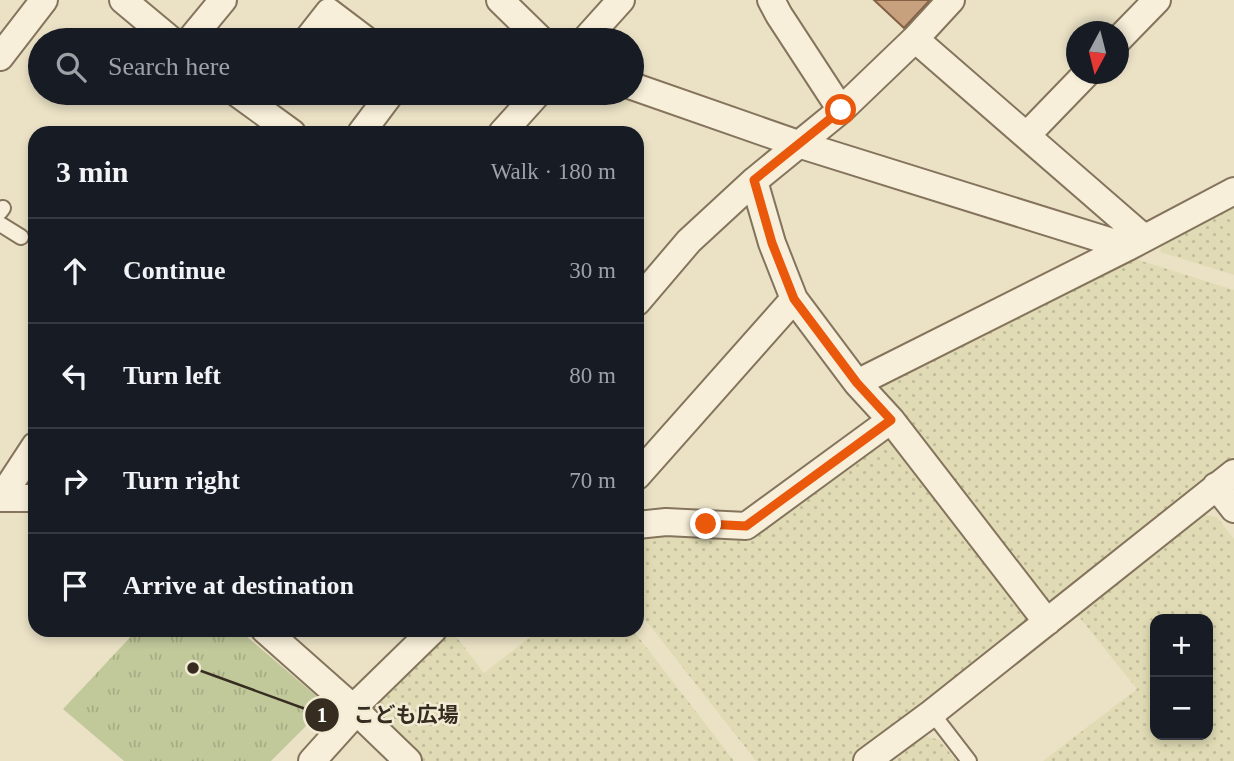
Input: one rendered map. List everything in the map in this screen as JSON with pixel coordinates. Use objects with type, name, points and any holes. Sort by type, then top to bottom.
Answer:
[{"type":"street","points":[[0,57],[44,0]]},
{"type":"street","points":[[123,0],[157,28]]},
{"type":"street","points":[[200,28],[222,0]]},
{"type":"street","points":[[500,0],[529,28]]},
{"type":"street","points":[[596,28],[621,0]]},
{"type":"street","points":[[771,0],[841,110]]},
{"type":"street","points":[[644,294],[689,241],[754,180],[841,110],[915,39],[951,0]]},
{"type":"street","points":[[1129,29],[1157,0]]},
{"type":"street","points":[[316,28],[329,12],[350,28]]},
{"type":"street","points":[[915,39],[1027,135],[1136,243]]},
{"type":"street","points":[[1027,135],[1076,84]]},
{"type":"street","points":[[644,90],[798,144],[1136,243]]},
{"type":"street","points":[[259,105],[278,126]]},
{"type":"street","points":[[366,126],[382,105]]},
{"type":"street","points":[[512,126],[529,105]]},
{"type":"street","points":[[754,180],[772,243],[794,299],[857,383],[891,420],[1047,622]]},
{"type":"street","points":[[857,383],[1234,191]]},
{"type":"street","points":[[644,468],[794,299]]},
{"type":"street","points":[[644,524],[666,522],[746,526],[891,420]]},
{"type":"street","points":[[1,498],[28,457]]},
{"type":"street","points":[[867,761],[932,713],[1225,480],[1234,509]]},
{"type":"street","points":[[1,498],[28,498]]},
{"type":"street","points":[[273,637],[355,709],[408,761]]},
{"type":"street","points":[[312,761],[355,709],[426,637]]},
{"type":"lane","points":[[0,224],[21,237]]},
{"type":"lane","points":[[932,713],[969,761]]},
{"type":"shaded area","points":[[1234,196],[1234,275],[1160,252],[1163,239]]},
{"type":"shaded area","points":[[1132,258],[1234,290],[1234,468],[1061,601],[1043,598],[878,393],[883,377]]},
{"type":"shaded area","points":[[882,439],[897,442],[1029,616],[1027,627],[854,761],[756,761],[644,618],[644,537],[667,534],[749,539]]},
{"type":"shaded area","points":[[1202,514],[1217,517],[1234,539],[1234,761],[1043,761],[1137,689],[1076,613]]},
{"type":"shaded area","points":[[438,637],[456,637],[484,673],[530,637],[638,637],[734,761],[420,761],[370,707]]},
{"type":"shaded area","points":[[924,736],[940,740],[956,761],[891,761]]},
{"type":"green space","points":[[130,637],[247,637],[327,705],[271,761],[124,761],[63,709]]},
{"type":"building","points":[[874,0],[930,0],[904,28]]},
{"type":"place","name":"こども広場","points":[[193,668]]},
{"type":"route","points":[[706,524],[746,526],[891,420],[857,383],[794,299],[772,243],[754,180],[841,110]]}]
